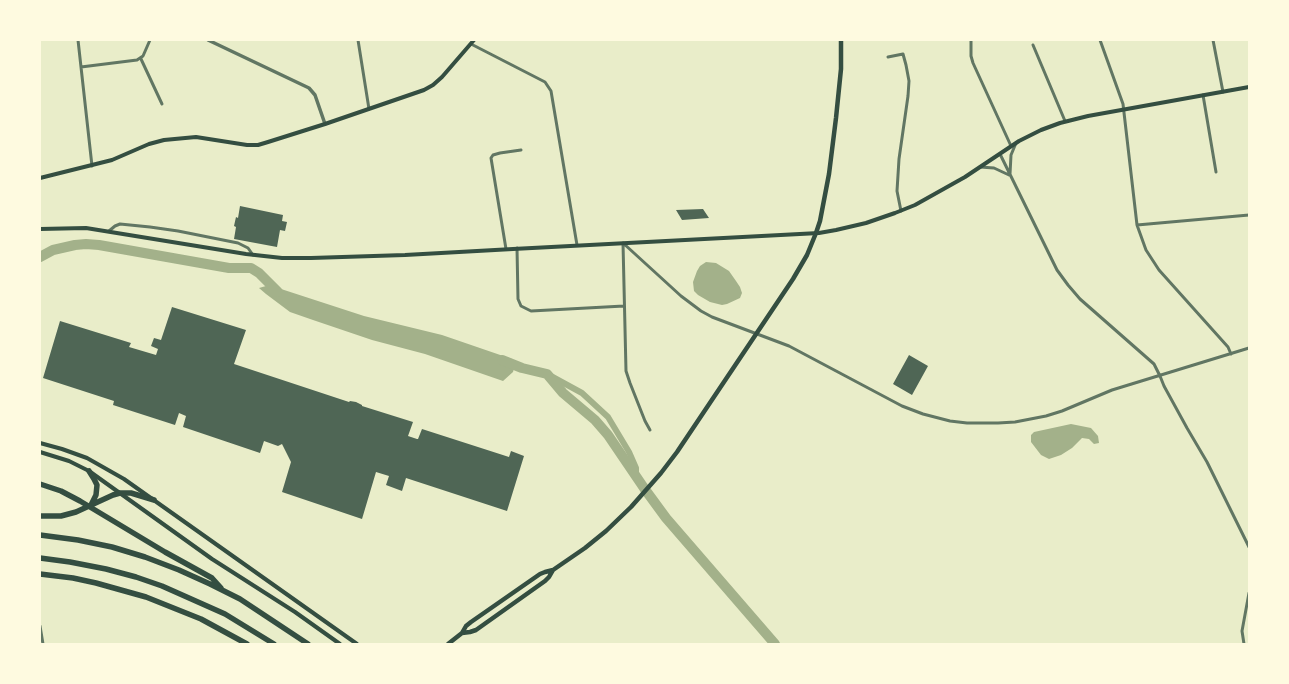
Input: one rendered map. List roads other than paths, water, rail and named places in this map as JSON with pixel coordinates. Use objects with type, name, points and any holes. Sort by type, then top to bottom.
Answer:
[{"type":"highway","points":[[88,471],[94,479],[97,488],[95,500],[88,507]]},
{"type":"highway","points":[[40,484],[61,491],[80,500],[164,552],[212,578],[222,590]]},
{"type":"highway","points":[[40,516],[65,515],[76,512],[112,495],[120,493],[131,493],[154,500]]},
{"type":"highway","points":[[40,535],[90,542],[134,554],[179,570],[222,590],[262,613],[308,644]]},
{"type":"highway","points":[[40,558],[100,568],[136,577],[162,586],[225,614],[274,644]]},
{"type":"highway","points":[[40,574],[96,582],[146,597],[201,619],[247,644]]},
{"type":"main road","points":[[40,178],[112,160],[149,144],[164,140],[196,137],[255,145],[325,124],[418,92],[432,85],[448,70],[474,40]]},
{"type":"main road","points":[[448,644],[462,633],[468,624],[542,573],[553,570],[571,559],[606,531],[640,497],[688,437],[763,325],[799,269],[820,221],[834,139],[840,76],[841,40]]},
{"type":"main road","points":[[40,229],[82,227],[253,255],[282,258],[330,258],[428,254],[816,233],[866,223],[901,211],[940,192],[1010,146],[1041,130],[1065,121],[1249,87]]},
{"type":"main road","points":[[40,443],[70,451],[94,461],[124,478],[356,644]]},
{"type":"main road","points":[[40,452],[69,461],[88,471],[220,565],[295,612],[340,644]]},
{"type":"main road","points":[[462,633],[476,630],[545,582],[553,570]]},
{"type":"street","points":[[78,40],[92,166]]},
{"type":"street","points":[[81,67],[134,61],[140,58],[150,40]]},
{"type":"street","points":[[208,40],[310,88],[315,95],[325,124]]},
{"type":"street","points":[[358,40],[369,109]]},
{"type":"street","points":[[971,40],[971,56],[973,63],[1010,146]]},
{"type":"street","points":[[1100,40],[1124,104],[1137,225],[1146,250],[1152,261],[1228,347],[1231,354]]},
{"type":"street","points":[[1213,40],[1223,92]]},
{"type":"street","points":[[471,44],[544,82],[551,90],[577,245]]},
{"type":"street","points":[[1033,45],[1065,121]]},
{"type":"street","points":[[888,57],[903,54],[909,81],[899,159],[897,191],[901,211]]},
{"type":"street","points":[[140,58],[162,104]]},
{"type":"street","points":[[1202,95],[1216,172]]},
{"type":"street","points":[[1010,176],[1011,155],[1016,143]]},
{"type":"street","points":[[506,249],[491,158],[500,153],[522,150]]},
{"type":"street","points":[[1000,154],[1057,270],[1080,299],[1154,364],[1164,386],[1207,462],[1249,547]]},
{"type":"street","points":[[980,167],[994,168],[1003,171],[1010,176]]},
{"type":"street","points":[[1137,225],[1249,214]]},
{"type":"street","points":[[109,231],[120,224],[183,232],[238,243],[248,248],[253,255]]},
{"type":"street","points":[[623,243],[681,296],[701,312],[789,346],[896,403],[913,411],[940,419],[967,423],[1006,423],[1031,419],[1058,412],[1104,393],[1249,348]]},
{"type":"street","points":[[623,243],[627,375],[650,430]]},
{"type":"street","points":[[517,248],[518,299],[521,306],[531,311],[624,306]]},
{"type":"street","points":[[1244,644],[1242,631],[1249,593]]},
{"type":"street","points":[[40,626],[44,644]]},
{"type":"waterway","points":[[40,257],[53,250],[75,245],[99,245],[229,268],[251,268],[259,273],[278,292]]},
{"type":"waterway","points":[[502,360],[522,368],[547,374],[563,393],[595,420],[608,435],[666,518],[775,644]]},
{"type":"waterway","points":[[549,375],[582,393],[608,417],[629,452],[636,468],[636,477]]}]
